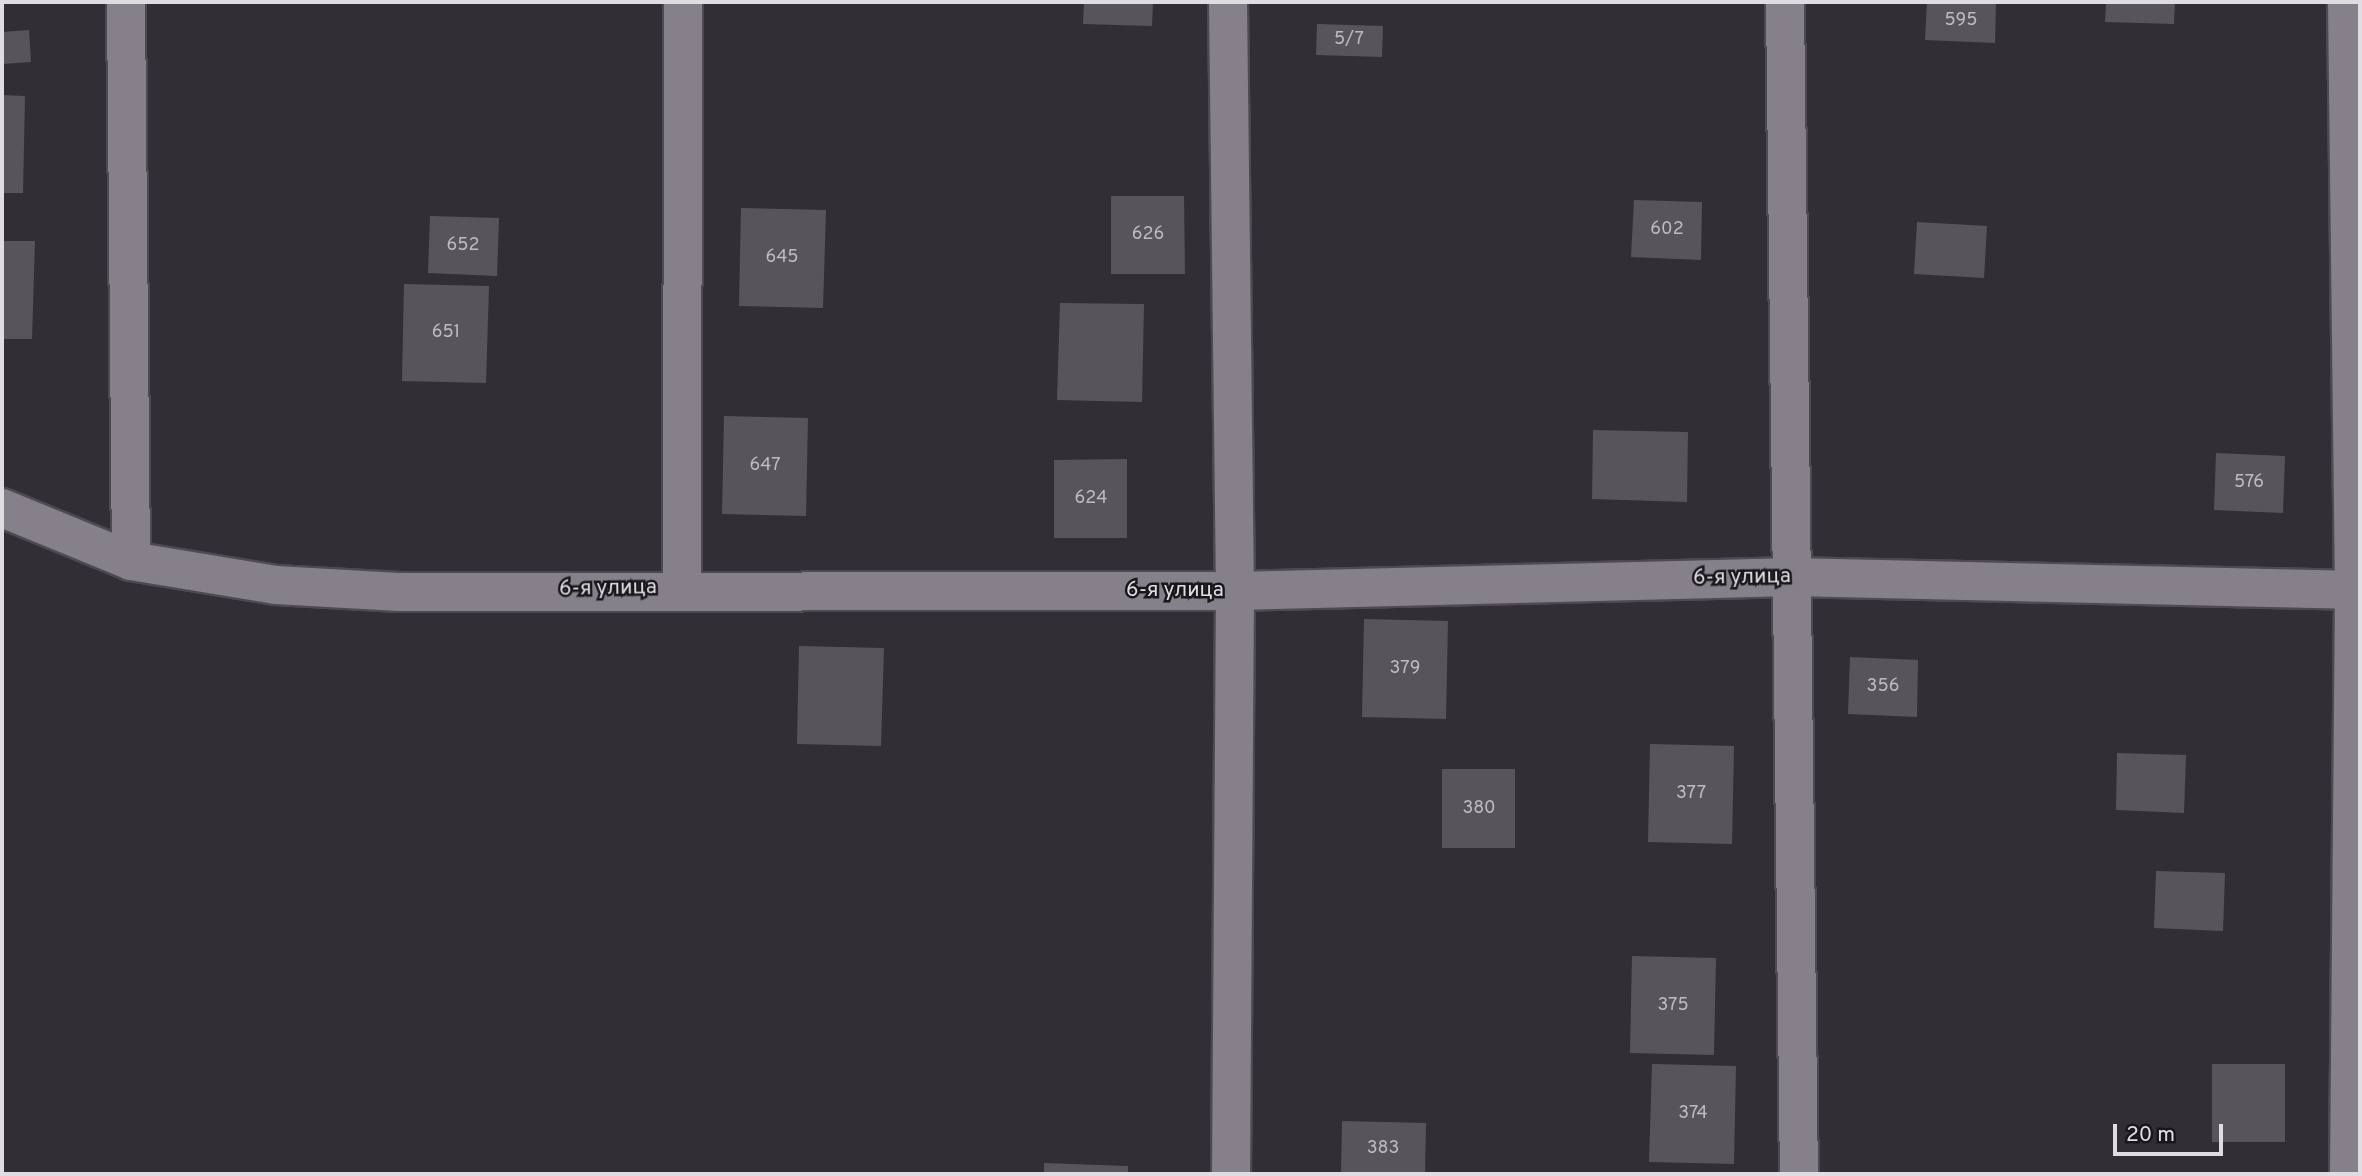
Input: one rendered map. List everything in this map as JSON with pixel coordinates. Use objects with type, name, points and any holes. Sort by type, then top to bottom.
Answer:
[{"type":"street","points":[[126,2],[131,561]]},
{"type":"street","points":[[682,588],[683,2]]},
{"type":"street","points":[[1228,2],[1235,592],[1231,1174]]},
{"type":"street","points":[[1785,2],[1799,1174]]},
{"type":"street","points":[[2347,2],[2357,590],[2348,1174]]},
{"type":"street","name":"6-я улица","points":[[2,508],[131,561],[276,585],[399,592],[682,588],[1235,592],[1792,577],[2357,590]]},
{"type":"building","points":[[1084,2],[1153,2],[1152,26],[1083,24]]},
{"type":"building","points":[[1927,2],[1996,2],[1995,43],[1925,40]]},
{"type":"building","points":[[2106,2],[2175,2],[2174,24],[2105,22]]},
{"type":"building","points":[[1317,24],[1383,26],[1382,57],[1316,55]]},
{"type":"building","points":[[29,30],[31,62],[2,64],[2,32]]},
{"type":"building","points":[[2,95],[25,96],[23,193],[2,193]]},
{"type":"building","points":[[1111,196],[1184,196],[1185,274],[1111,274]]},
{"type":"building","points":[[1634,200],[1702,202],[1701,260],[1631,257]]},
{"type":"building","points":[[741,208],[826,210],[823,308],[739,306]]},
{"type":"building","points":[[430,216],[499,218],[497,276],[428,273]]},
{"type":"building","points":[[1917,222],[1987,226],[1984,278],[1914,274]]},
{"type":"building","points":[[2,241],[35,241],[32,339],[2,339]]},
{"type":"building","points":[[404,284],[489,286],[486,383],[402,381]]},
{"type":"building","points":[[1060,303],[1144,304],[1142,402],[1057,400]]},
{"type":"building","points":[[724,416],[808,418],[806,516],[722,514]]},
{"type":"building","points":[[1593,430],[1688,432],[1687,502],[1592,499]]},
{"type":"building","points":[[2216,453],[2285,456],[2283,513],[2214,510]]},
{"type":"building","points":[[1127,459],[1127,538],[1054,538],[1054,460]]},
{"type":"building","points":[[1364,619],[1448,621],[1446,719],[1362,717]]},
{"type":"building","points":[[799,646],[884,648],[881,746],[797,744]]},
{"type":"building","points":[[1850,657],[1918,660],[1917,717],[1848,714]]},
{"type":"building","points":[[1650,744],[1734,746],[1732,844],[1648,842]]},
{"type":"building","points":[[2117,753],[2186,755],[2184,813],[2116,810]]},
{"type":"building","points":[[1442,769],[1515,769],[1515,848],[1442,848]]},
{"type":"building","points":[[2156,871],[2225,873],[2223,931],[2154,928]]},
{"type":"building","points":[[1632,956],[1716,958],[1714,1055],[1630,1053]]},
{"type":"building","points":[[1652,1064],[1736,1066],[1734,1164],[1649,1162]]},
{"type":"building","points":[[2212,1064],[2285,1064],[2285,1142],[2212,1142]]},
{"type":"building","points":[[1342,1121],[1426,1123],[1425,1174],[1341,1174]]},
{"type":"building","points":[[1044,1163],[1128,1166],[1128,1174],[1044,1174]]}]
